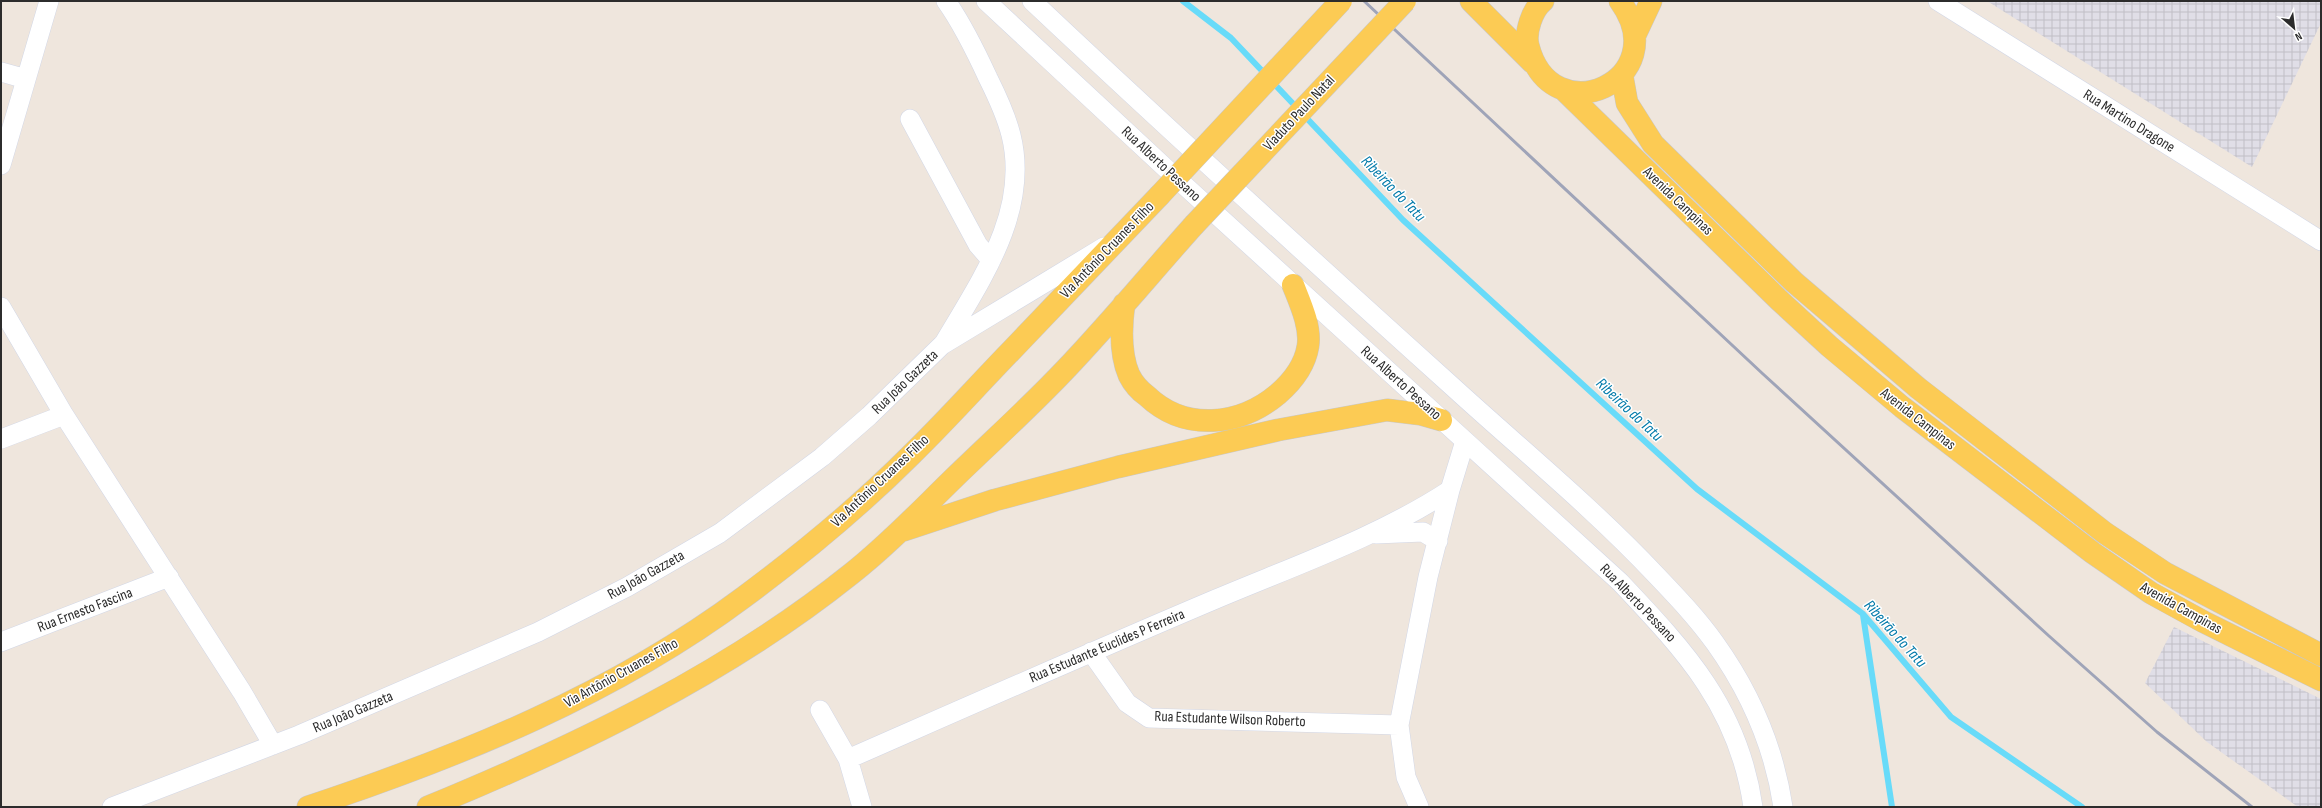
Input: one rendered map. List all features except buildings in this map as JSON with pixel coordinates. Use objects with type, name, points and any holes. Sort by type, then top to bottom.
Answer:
[{"type":"main road","name":"Via Antônio Cruanes Filho","points":[[308,807],[389,780],[491,740],[584,696],[666,650],[743,598],[813,543],[911,456],[1159,196],[1341,1]]},
{"type":"main road","name":"Viaduto Paulo Natal","points":[[1124,304],[1194,225],[1405,1]]},
{"type":"main road","points":[[1471,1],[1532,62],[1547,81],[1565,91],[1581,93],[1596,91],[1610,84],[1622,75],[1631,61],[1635,46],[1636,33],[1651,1]]},
{"type":"main road","points":[[1532,62],[1527,42],[1530,21],[1543,1]]},
{"type":"main road","points":[[1620,1],[1630,15],[1636,33]]},
{"type":"main road","name":"Avenida Campinas","points":[[1622,75],[1627,103],[1653,144],[1794,282],[1924,393],[2105,533],[2165,573],[2321,655]]},
{"type":"main road","name":"Avenida Campinas","points":[[1565,91],[1828,346],[1902,407],[2093,553],[2151,593],[2204,622],[2321,680]]},
{"type":"main road","points":[[1779,300],[1794,282]]},
{"type":"main road","points":[[1124,304],[1122,326],[1126,365],[1130,377],[1137,386],[1151,400],[1169,412],[1201,421],[1217,421],[1252,412],[1268,402],[1285,387],[1298,372],[1305,358],[1308,345],[1307,329],[1293,285]]},
{"type":"main road","points":[[428,807],[545,756],[609,726],[692,680],[780,626],[852,574],[899,531],[1064,371],[1124,304]]},
{"type":"main road","points":[[899,531],[995,500],[1110,469],[1278,430],[1387,410],[1420,414],[1441,420]]},
{"type":"street","points":[[1,165],[49,1]]},
{"type":"street","points":[[942,346],[991,260],[1009,217],[1014,188],[1015,162],[1011,135],[998,100],[974,47],[946,1]]},
{"type":"street","name":"Rua Alberto Pessano","points":[[986,1],[1293,285],[1594,557],[1679,645],[1717,700],[1728,721],[1745,767],[1753,807]]},
{"type":"street","name":"Rua Alberto Pessano","points":[[1032,1],[1202,159],[1602,521],[1679,600],[1716,644],[1740,681],[1764,731],[1774,762],[1783,807]]},
{"type":"street","name":"Rua Martino Dragone","points":[[1938,1],[2321,241]]},
{"type":"street","points":[[1,72],[26,79]]},
{"type":"street","points":[[910,119],[978,245],[991,260]]},
{"type":"street","name":"Rua João Gazzeta","points":[[112,807],[273,745],[538,632],[627,587],[720,533],[822,457],[869,416],[942,346],[1119,238]]},
{"type":"street","points":[[1,307],[64,415],[242,692],[273,745]]},
{"type":"street","points":[[1,439],[64,415]]},
{"type":"street","points":[[1419,807],[1406,777],[1399,725],[1428,578],[1450,490],[1465,441]]},
{"type":"street","name":"Rua Estudante Euclides P Ferreira","points":[[848,759],[1091,652],[1366,535],[1429,504],[1450,490]]},
{"type":"street","name":"Rua Estudante Euclides P Ferreira","points":[[1366,535],[1423,532],[1438,541]]},
{"type":"street","name":"Rua Ernesto Fascina","points":[[1,642],[169,578]]},
{"type":"street","name":"Rua Estudante Wilson Roberto","points":[[1091,652],[1127,703],[1149,718],[1399,725]]},
{"type":"street","points":[[820,710],[848,759],[862,807]]},
{"type":"shaded area","points":[[1987,1],[2321,1],[2321,23],[2252,167]]},
{"type":"shaded area","points":[[2174,627],[2321,699],[2321,807],[2298,807],[2207,742],[2145,683]]},
{"type":"waterway","name":"Ribeirão do Tatu","points":[[1183,1],[1231,38],[1403,220],[1697,489],[1863,614],[1951,717],[2082,807]]},
{"type":"waterway","points":[[1863,615],[1892,807]]},
{"type":"railway","points":[[1364,1],[1763,374],[2049,636],[2157,732],[2252,807]]}]
